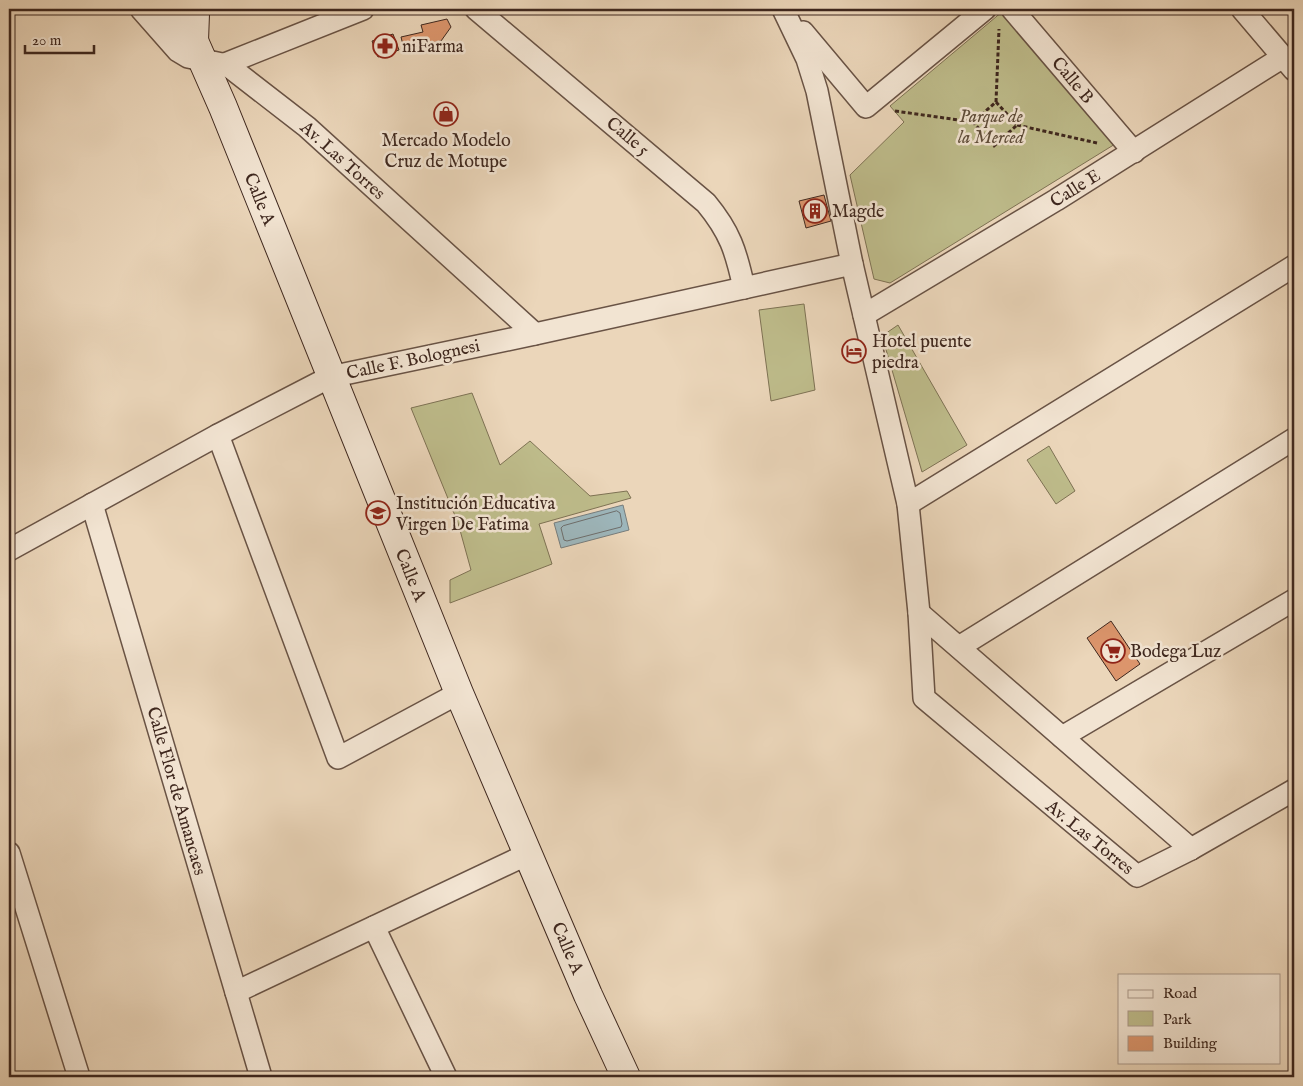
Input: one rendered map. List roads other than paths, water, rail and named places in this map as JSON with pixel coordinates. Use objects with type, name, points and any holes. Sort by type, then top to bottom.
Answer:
[{"type":"street","name":"Av. Las Torres","points":[[141,9],[178,51],[188,58],[207,55],[262,90],[307,126],[535,334]]},
{"type":"street","name":"Calle A","points":[[170,9],[175,24],[207,55]]},
{"type":"street","name":"Calle A","points":[[192,9],[223,107],[330,377],[459,692],[584,986],[626,1077]]},
{"type":"street","points":[[207,55],[363,9]]},
{"type":"street","name":"Calle 5","points":[[476,9],[706,203],[729,235],[737,256],[744,288]]},
{"type":"street","points":[[783,9],[866,107],[985,9]]},
{"type":"street","points":[[783,9],[807,59],[817,91],[852,264],[908,504],[919,613],[1191,849],[1294,790]]},
{"type":"street","name":"Calle B","points":[[1012,9],[1134,152]]},
{"type":"street","points":[[1242,9],[1289,63]]},
{"type":"street","name":"Calle E","points":[[864,315],[1134,152],[1289,63]]},
{"type":"street","name":"Calle F. Bolognesi","points":[[9,550],[218,435],[330,377],[852,264]]},
{"type":"street","points":[[908,504],[1294,266]]},
{"type":"street","points":[[218,435],[338,758],[459,692]]},
{"type":"street","points":[[959,647],[1294,438]]},
{"type":"street","name":"Calle Flor de Amancaes","points":[[92,504],[261,1077]]},
{"type":"street","points":[[1062,737],[1294,600]]},
{"type":"street","name":"Av. Las Torres","points":[[919,613],[924,698],[1137,876],[1191,849]]},
{"type":"street","points":[[9,854],[79,1077]]},
{"type":"street","points":[[236,992],[528,854]]},
{"type":"street","points":[[374,927],[446,1077]]},
{"type":"water","points":[[623,505],[629,530],[561,548],[554,523]]},
{"type":"place","name":"niFarma","points":[[385,46]]},
{"type":"place","name":"Mercado Modelo Cruz de Motupe","points":[[446,114]]},
{"type":"place","name":"Magde","points":[[815,211]]},
{"type":"place","name":"Hotel puente piedra","points":[[854,351]]},
{"type":"place","name":"Institución Educativa Virgen De Fatima","points":[[378,513]]},
{"type":"place","name":"Bodega Luz","points":[[1113,651]]},
{"type":"park label","name":"Parque de la Merced","points":[[991,126]]}]
